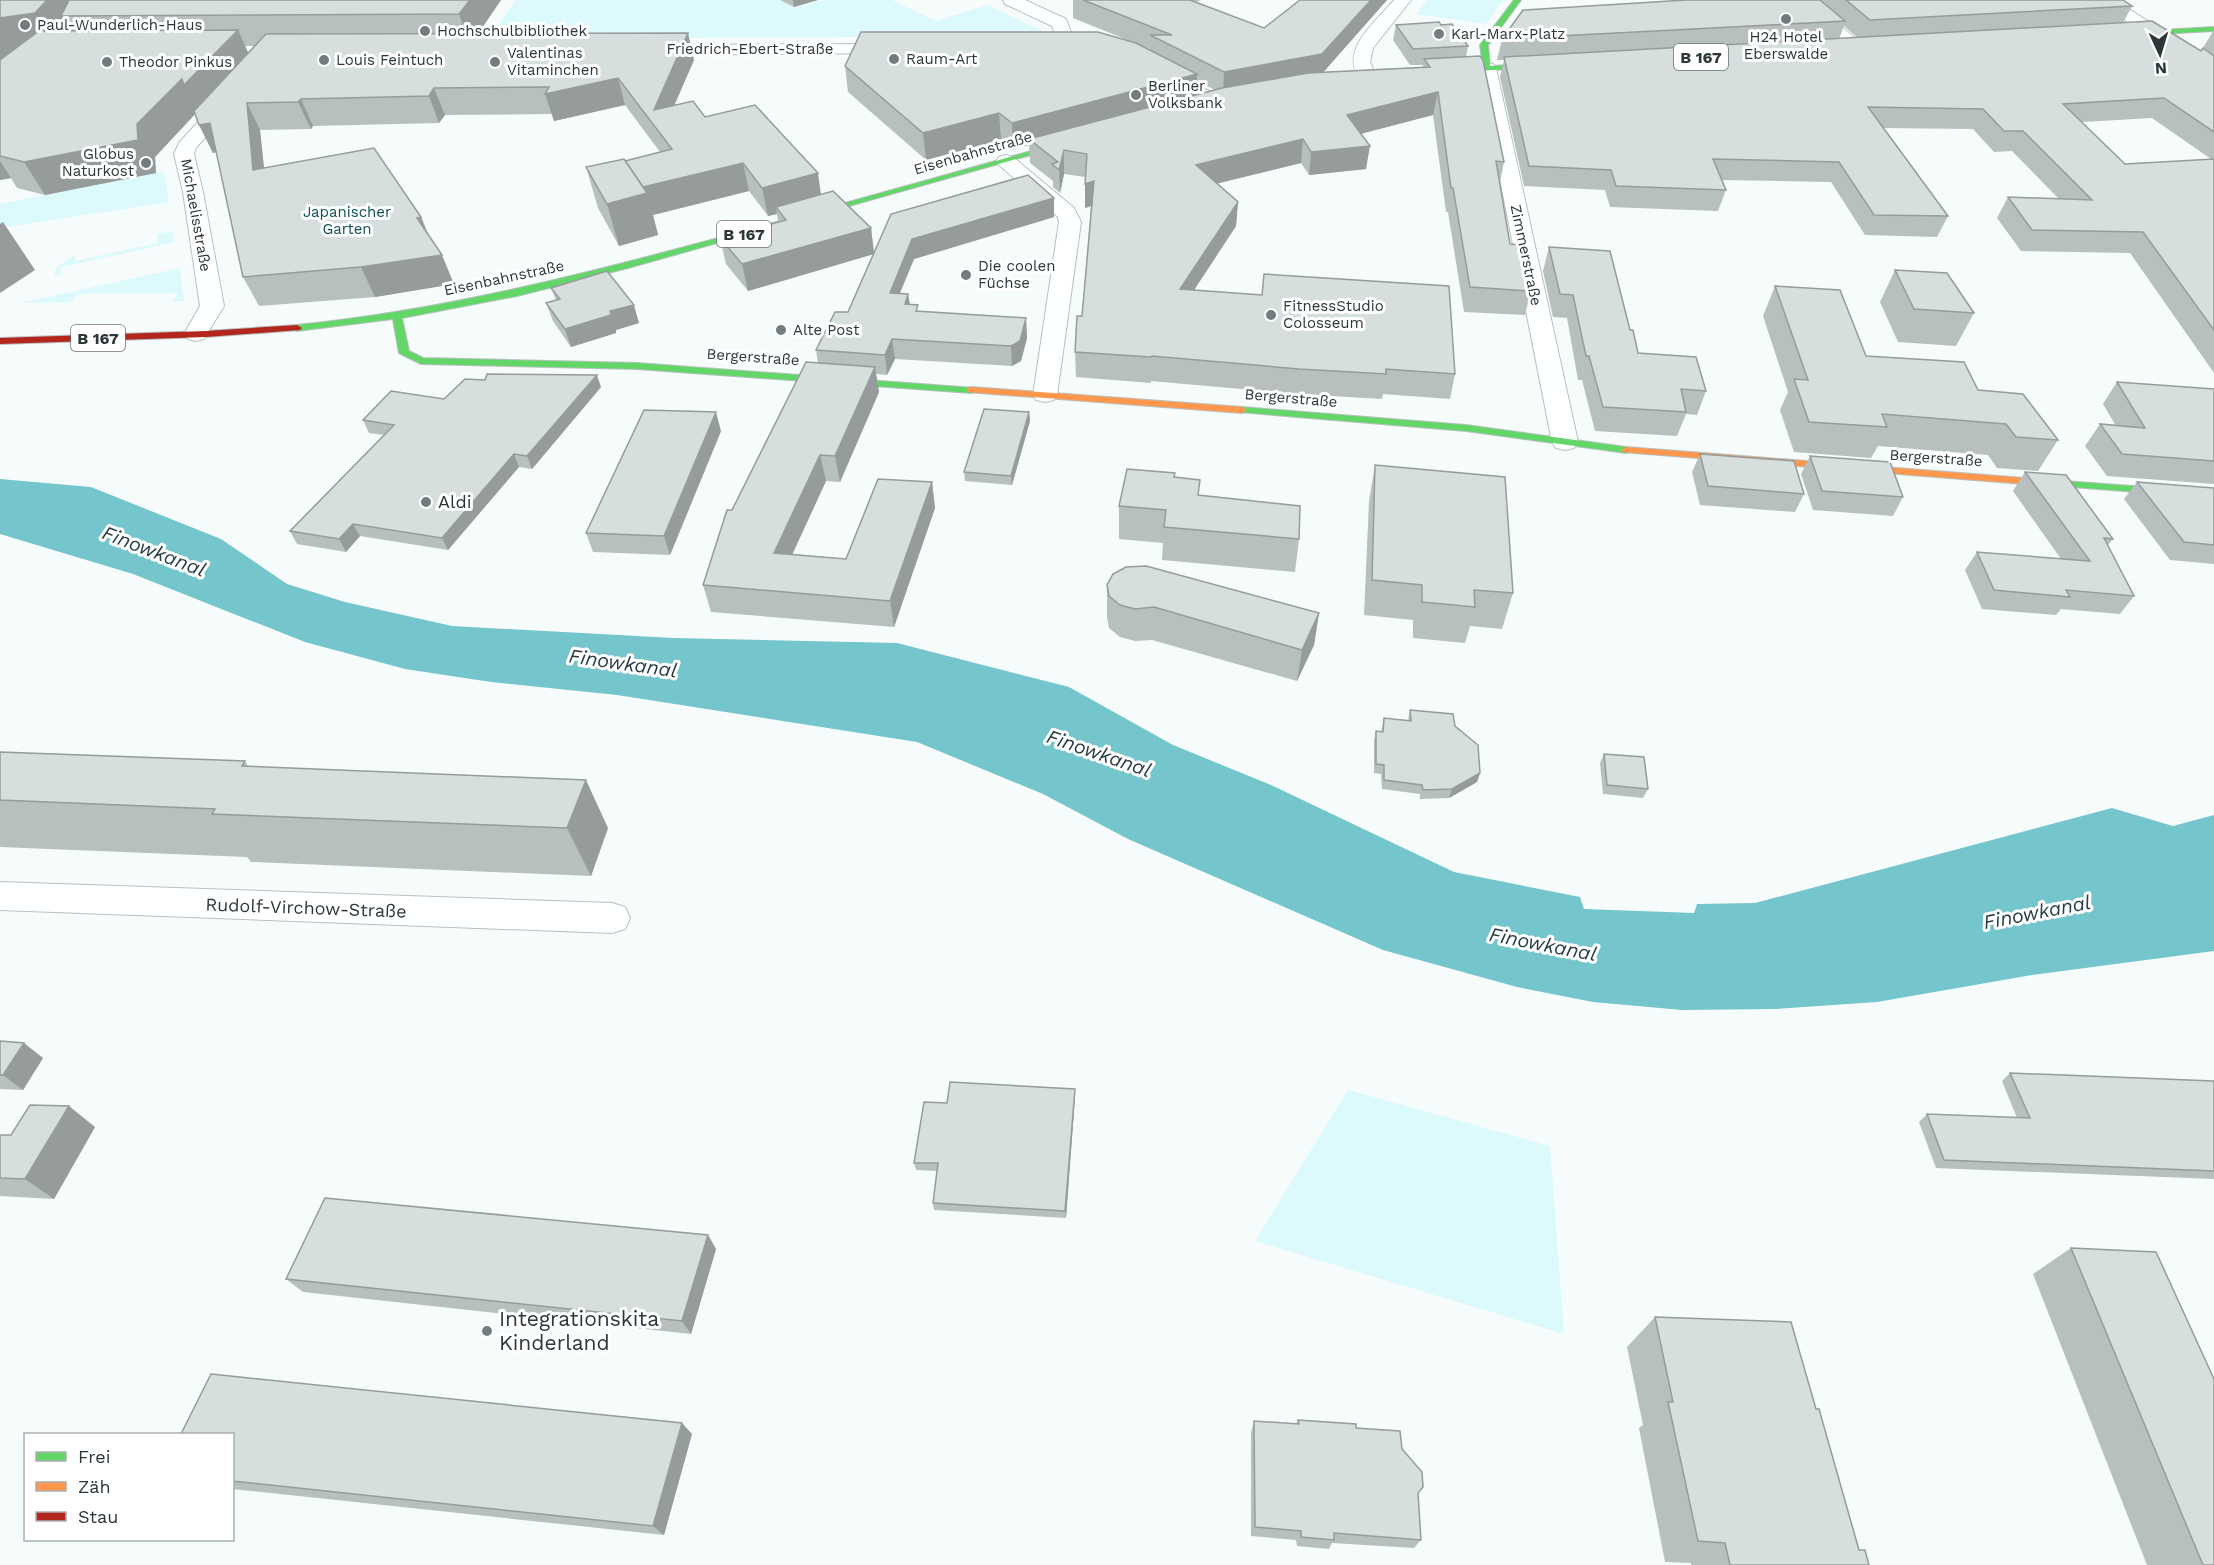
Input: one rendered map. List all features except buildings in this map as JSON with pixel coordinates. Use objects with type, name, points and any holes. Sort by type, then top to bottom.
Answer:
[{"type":"main road","points":[[1489,74],[1484,45],[1518,0]]},
{"type":"main road","points":[[2111,35],[2214,29]]},
{"type":"main road","points":[[1836,50],[1864,48]]},
{"type":"main road","points":[[1429,72],[1489,74],[1568,64]]},
{"type":"main road","points":[[1200,108],[1225,102]]},
{"type":"main road","name":"Eisenbahnstraße","points":[[0,341],[264,331],[397,316],[528,292],[1088,138]]},
{"type":"main road","name":"Bergerstraße","points":[[397,316],[404,353],[421,361],[550,363],[692,369],[1045,395],[1466,428],[1623,450],[2214,495]]},
{"type":"street","points":[[1011,0],[1060,23],[1077,48],[1048,48]]},
{"type":"street","points":[[1366,77],[1360,62],[1364,47],[1403,0]]},
{"type":"street","points":[[1800,0],[1864,48]]},
{"type":"street","points":[[2103,0],[2214,72]]},
{"type":"street","name":"Friedrich-Ebert-Straße","points":[[635,50],[917,49]]},
{"type":"street","points":[[1144,65],[1225,102]]},
{"type":"street","name":"Zimmerstraße","points":[[1489,74],[1565,442]]},
{"type":"street","name":"Michaelisstraße","points":[[196,334],[212,306],[194,192],[184,154],[186,147],[242,86]]},
{"type":"street","points":[[1005,161],[1066,213],[1070,222],[1045,395]]},
{"type":"street","name":"Rudolf-Virchow-Straße","points":[[0,896],[612,918]]},
{"type":"shaded area","points":[[516,0],[779,0],[797,8],[824,0],[892,0],[936,21],[987,5],[1043,33],[1040,36],[488,39]]},
{"type":"shaded area","points":[[1428,0],[1503,0],[1486,24],[1416,14]]},
{"type":"shaded area","points":[[164,171],[169,202],[0,228],[0,204]]},
{"type":"shaded area","points":[[173,231],[175,242],[61,267],[61,275],[54,276],[56,268],[74,255],[75,261],[158,243],[157,234]]},
{"type":"shaded area","points":[[180,268],[184,301],[173,301],[178,293],[78,294],[71,302],[21,303]]},
{"type":"shaded area","points":[[1348,1090],[1550,1146],[1564,1334],[1255,1241]]},
{"type":"water","name":"Finowkanal","points":[[0,479],[91,487],[221,539],[287,584],[345,602],[452,626],[674,638],[897,643],[1069,687],[1173,745],[1271,785],[1454,872],[1580,897],[1584,909],[1694,913],[1697,904],[1755,903],[2112,808],[2173,826],[2214,815],[2214,951],[2032,975],[1877,1002],[1776,1009],[1682,1010],[1593,1002],[1517,987],[1383,950],[1128,839],[1043,794],[917,742],[617,695],[491,682],[405,669],[305,642],[133,574],[0,534]]},
{"type":"traffic: fast","points":[[1487,68],[1484,45],[1518,0]]},
{"type":"traffic: fast","points":[[2123,34],[2214,29]]},
{"type":"traffic: fast","points":[[1440,71],[1548,65]]},
{"type":"traffic: fast","points":[[297,328],[408,314],[517,293],[678,252],[1073,142]]},
{"type":"traffic: fast","points":[[397,316],[404,353],[421,361],[637,366],[971,390]]},
{"type":"traffic: fast","points":[[1242,410],[1466,428],[1626,450]]},
{"type":"traffic: fast","points":[[2037,482],[2214,495]]},
{"type":"traffic: slow","points":[[971,390],[1242,410]]},
{"type":"traffic: slow","points":[[1626,450],[2037,482]]},
{"type":"traffic: jam","points":[[0,341],[206,334],[297,328]]},
{"type":"place","name":"H24 Hotel Eberswalde","points":[[1786,19]]},
{"type":"place","name":"Paul-Wunderlich-Haus","points":[[25,25]]},
{"type":"place","name":"Hochschulbibliothek","points":[[425,31]]},
{"type":"place","name":"Karl-Marx-Platz","points":[[1439,34]]},
{"type":"place","name":"Raum-Art","points":[[894,59]]},
{"type":"place","name":"Louis Feintuch","points":[[324,60]]},
{"type":"place","name":"Theodor Pinkus","points":[[107,62]]},
{"type":"place","name":"Valentinas Vitaminchen","points":[[495,62]]},
{"type":"place","name":"Berliner Volksbank","points":[[1136,95]]},
{"type":"place","name":"Globus Naturkost","points":[[146,163]]},
{"type":"place","name":"Die coolen Füchse","points":[[966,275]]},
{"type":"place","name":"FitnessStudio Colosseum","points":[[1271,315]]},
{"type":"place","name":"Alte Post","points":[[781,330]]},
{"type":"place","name":"Aldi","points":[[426,502]]},
{"type":"place","name":"Integrationskita Kinderland","points":[[487,1331]]},
{"type":"park label","name":"Japanischer Garten","points":[[347,220]]}]
